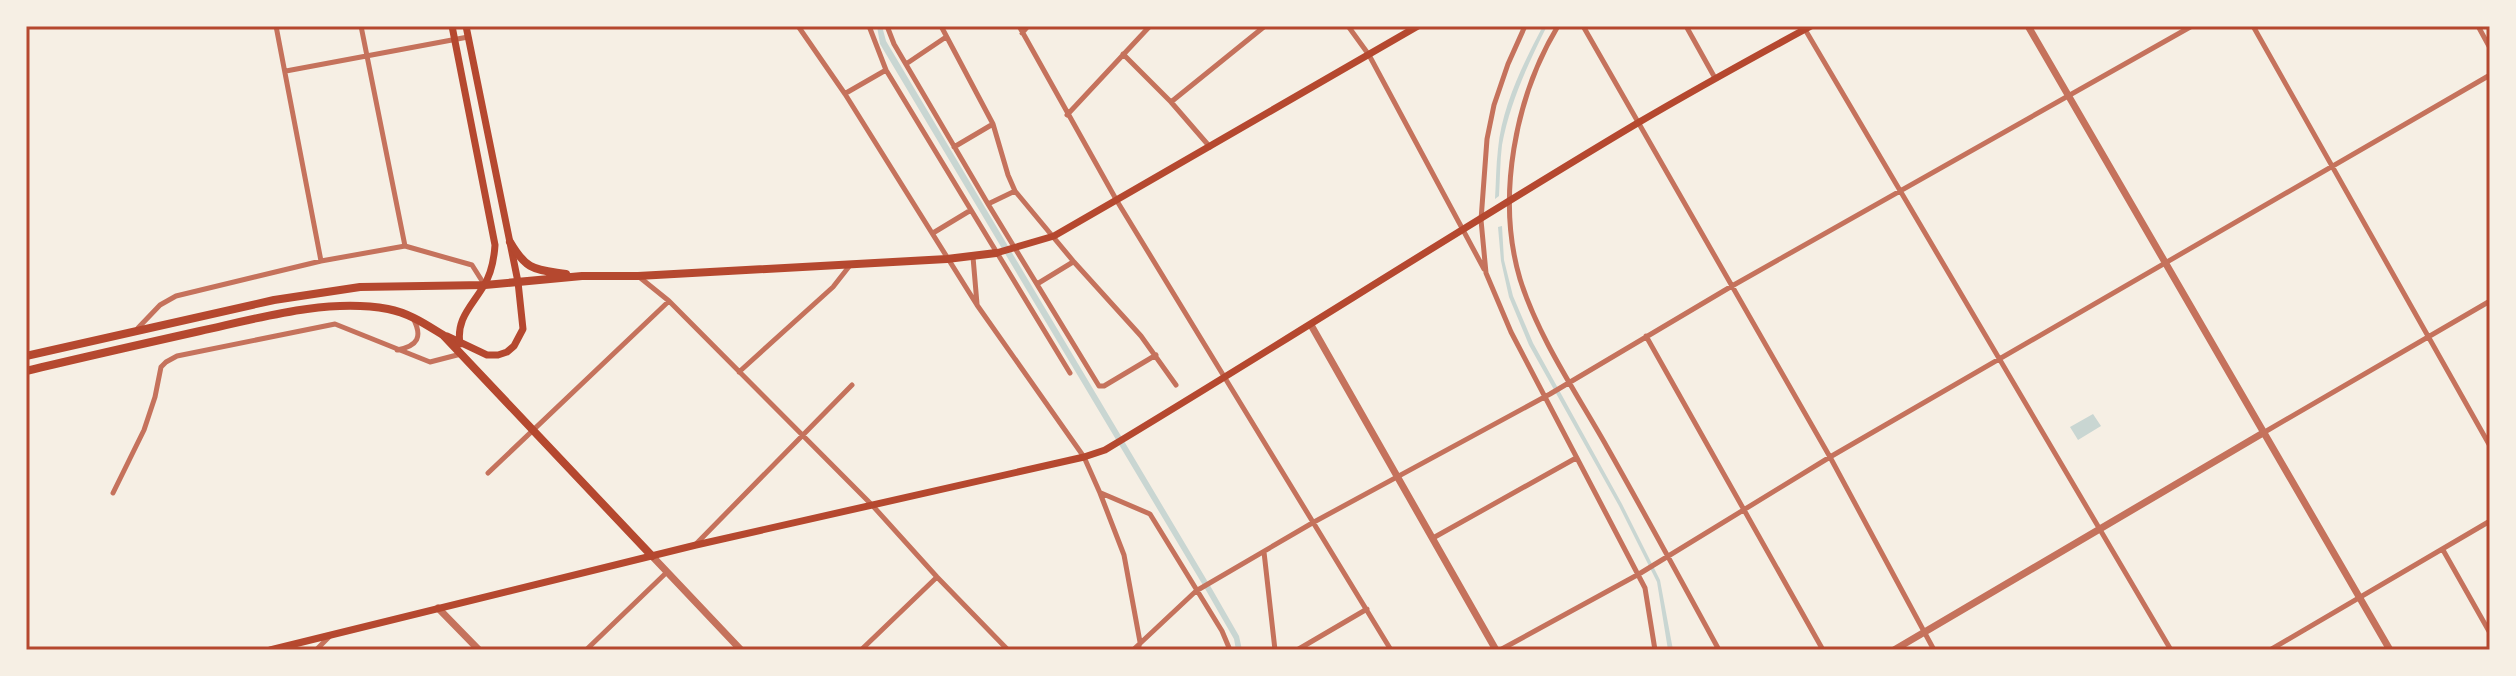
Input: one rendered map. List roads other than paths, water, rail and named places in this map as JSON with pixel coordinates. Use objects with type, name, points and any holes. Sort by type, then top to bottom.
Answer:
[{"type":"main road","points":[[452,26],[495,245],[494,259],[485,285],[461,318],[458,332],[462,353]]},
{"type":"main road","points":[[26,371],[261,318],[323,308],[370,307],[413,316],[443,335],[487,355],[507,352],[523,329],[518,282],[466,26]]},
{"type":"main road","points":[[26,356],[138,329],[314,293],[360,287],[485,285],[582,276],[638,276],[947,259],[1015,249],[1054,236],[1418,26]]},
{"type":"main road","points":[[270,650],[696,545],[1105,450],[1510,200],[1806,27]]},
{"type":"main road","points":[[510,242],[524,264],[541,270],[582,276]]},
{"type":"main road","points":[[443,335],[652,556]]},
{"type":"street","points":[[276,26],[321,261]]},
{"type":"street","points":[[361,26],[405,246]]},
{"type":"street","points":[[798,26],[845,94],[977,305],[1084,457],[1124,555],[1140,642]]},
{"type":"street","points":[[869,26],[886,70],[1070,373]]},
{"type":"street","points":[[887,26],[954,147],[1099,386],[1156,355]]},
{"type":"street","points":[[941,26],[993,124],[1015,191],[1156,355],[1176,385]]},
{"type":"street","points":[[1019,26],[1117,201],[1391,650]]},
{"type":"street","points":[[1022,33],[1028,26]]},
{"type":"street","points":[[1067,115],[1150,26]]},
{"type":"street","points":[[1171,102],[1265,26]]},
{"type":"street","points":[[1348,26],[1369,55],[1464,230],[1511,332],[1547,396],[1576,458],[1642,572],[1655,650]]},
{"type":"street","points":[[1486,273],[1481,220],[1485,151],[1494,105],[1525,26]]},
{"type":"street","points":[[1558,26],[1530,80],[1516,132],[1510,200],[1512,243],[1520,278],[1568,384],[1669,556],[1719,650]]},
{"type":"street","points":[[1583,26],[1830,457],[1934,650]]},
{"type":"street","points":[[1686,26],[1715,78]]},
{"type":"street","points":[[2028,26],[2390,650]]},
{"type":"street","points":[[1135,650],[1196,591],[1314,522],[1547,396],[1732,286],[2192,26]]},
{"type":"street","points":[[2253,26],[2490,446]]},
{"type":"street","points":[[2478,26],[2490,48]]},
{"type":"street","points":[[1806,27],[2171,650]]},
{"type":"street","points":[[286,71],[468,37]]},
{"type":"street","points":[[906,64],[946,37]]},
{"type":"street","points":[[1123,54],[1171,102],[1210,148]]},
{"type":"street","points":[[845,94],[886,70]]},
{"type":"street","points":[[1311,325],[1498,650],[1661,561],[1830,457],[2490,75]]},
{"type":"street","points":[[954,147],[993,124]]},
{"type":"street","points":[[988,204],[1015,191]]},
{"type":"street","points":[[933,233],[971,210]]},
{"type":"street","points":[[138,329],[160,305],[176,296],[321,261],[405,246],[472,265],[485,285]]},
{"type":"street","points":[[973,257],[977,305]]},
{"type":"street","points":[[1037,284],[1074,262]]},
{"type":"street","points":[[739,372],[833,287],[852,263]]},
{"type":"street","points":[[638,276],[669,301],[803,435],[1008,650]]},
{"type":"street","points":[[488,473],[669,301]]},
{"type":"street","points":[[1894,650],[2490,301]]},
{"type":"street","points":[[396,350],[410,348],[416,342],[418,334],[413,316]]},
{"type":"street","points":[[113,493],[144,430],[161,367],[177,356],[335,324],[430,362],[462,353]]},
{"type":"street","points":[[1646,336],[1823,650]]},
{"type":"street","points":[[696,545],[852,385]]},
{"type":"street","points":[[1433,538],[1576,458]]},
{"type":"street","points":[[1100,493],[1150,514],[1222,631],[1230,650]]},
{"type":"street","points":[[2270,650],[2490,521]]},
{"type":"street","points":[[2443,550],[2490,633]]},
{"type":"street","points":[[1264,551],[1275,650]]},
{"type":"street","points":[[652,556],[741,650]]},
{"type":"street","points":[[586,650],[667,572]]},
{"type":"street","points":[[861,650],[937,577]]},
{"type":"street","points":[[438,608],[479,650]]},
{"type":"street","points":[[1297,650],[1367,609]]},
{"type":"street","points":[[316,650],[332,634]]}]
